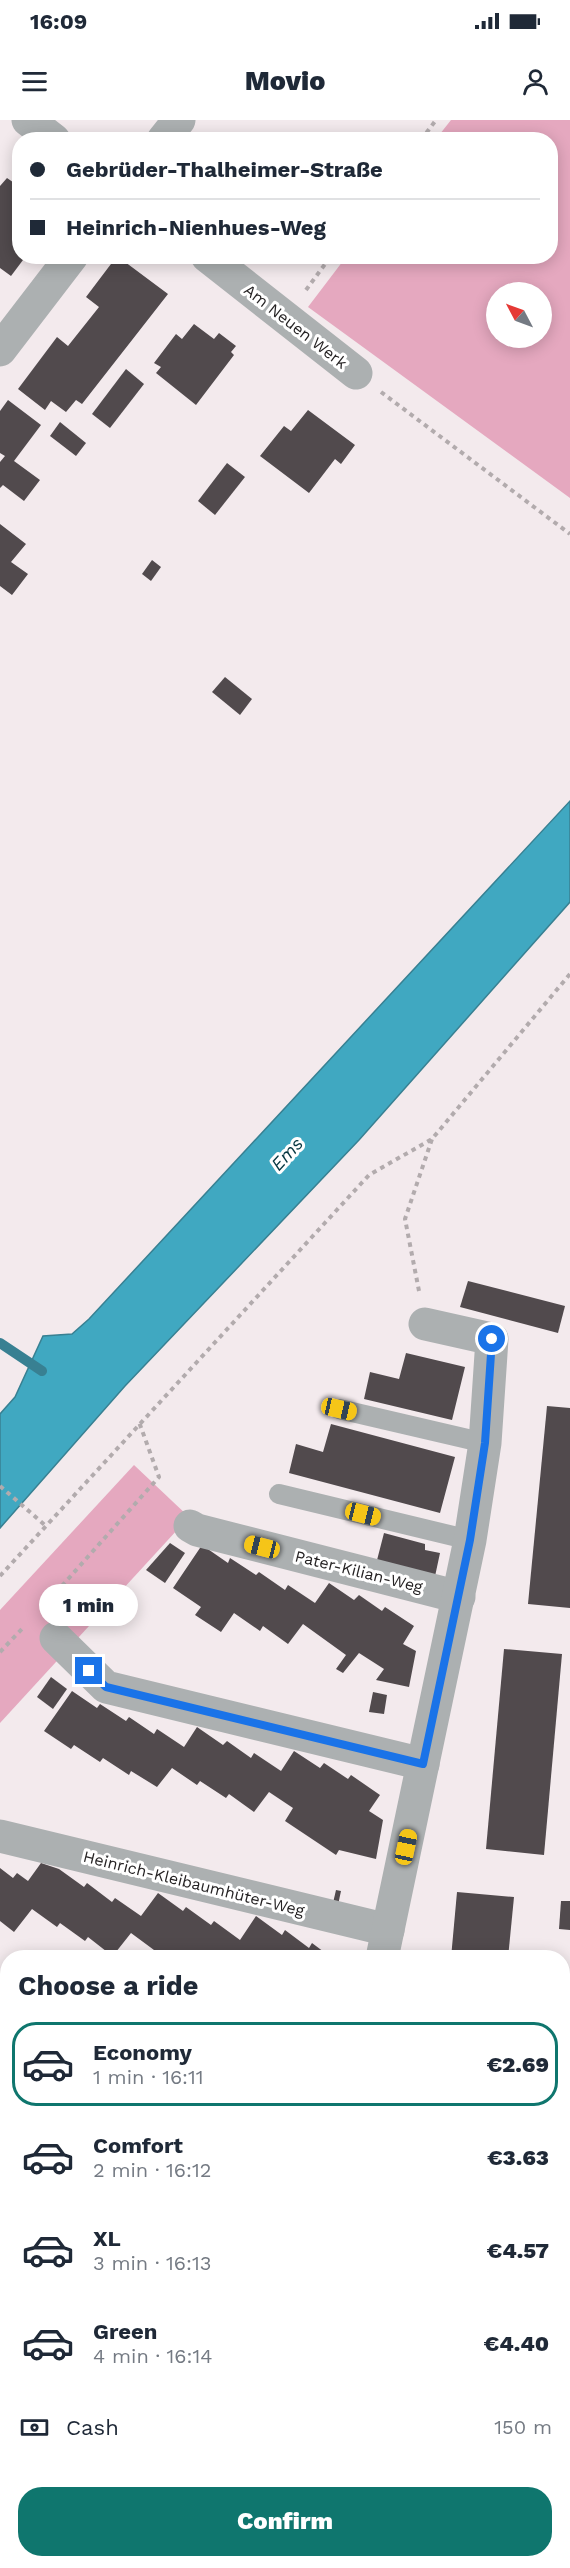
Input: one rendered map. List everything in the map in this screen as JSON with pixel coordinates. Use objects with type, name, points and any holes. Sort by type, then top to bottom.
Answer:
[{"type":"street","points":[[28,120],[44,132]]},
{"type":"street","points":[[0,350],[66,264]]},
{"type":"street","name":"Am Neuen Werk","points":[[217,264],[356,373]]},
{"type":"street","points":[[385,1944],[470,1540],[485,1443],[492,1339],[425,1324]]},
{"type":"street","name":"Pater-Kilian-Weg","points":[[190,1526],[196,1530],[459,1597]]},
{"type":"street","points":[[56,1638],[106,1687],[423,1764]]},
{"type":"street","name":"Heinrich-Kleibaumhüter-Weg","points":[[0,1836],[385,1944]]},
{"type":"lane","points":[[339,1409],[485,1443]]},
{"type":"lane","points":[[279,1494],[470,1540]]},
{"type":"path","points":[[285,316],[325,264]]},
{"type":"path","points":[[356,373],[570,534]]},
{"type":"path","points":[[0,1576],[139,1422],[369,1175],[432,1139],[570,974]]},
{"type":"path","points":[[425,1324],[405,1219],[432,1139]]},
{"type":"path","points":[[42,1608],[159,1477],[139,1422]]},
{"type":"path","points":[[0,1486],[46,1526]]},
{"type":"path","points":[[0,1652],[27,1624]]},
{"type":"shaded area","points":[[451,120],[570,120],[570,498],[308,307],[341,264],[558,264],[558,132],[442,132]]},
{"type":"shaded area","points":[[134,1465],[189,1517],[0,1723],[0,1610]]},
{"type":"water","name":"Ems","points":[[570,801],[570,902],[359,1140],[125,1386],[0,1528],[0,1414],[15,1397],[43,1336],[72,1334],[89,1319]]},
{"type":"building","points":[[7,178],[12,181],[12,264],[20,264],[11,276],[0,268],[0,186]]},
{"type":"building","points":[[111,264],[128,264],[168,294],[82,404],[76,400],[66,412],[51,401],[45,410],[18,389],[57,337],[68,346],[99,307],[86,297]]},
{"type":"building","points":[[194,324],[214,339],[219,333],[236,346],[231,352],[234,355],[196,405],[156,373],[161,367],[154,363],[176,334],[182,339]]},
{"type":"building","points":[[126,369],[144,384],[110,428],[92,414]]},
{"type":"building","points":[[8,400],[41,425],[14,461],[40,480],[24,501],[3,485],[0,488],[0,462],[5,456],[0,453],[0,411]]},
{"type":"building","points":[[308,410],[355,445],[341,464],[335,459],[309,493],[260,456],[284,426],[291,431]]},
{"type":"building","points":[[60,422],[86,443],[76,456],[50,436]]},
{"type":"building","points":[[227,463],[245,477],[215,515],[198,501]]},
{"type":"building","points":[[0,524],[26,544],[11,562],[28,574],[12,595],[0,586]]},
{"type":"building","points":[[152,560],[161,567],[151,581],[142,574]]},
{"type":"building","points":[[225,677],[252,699],[240,715],[212,692]]},
{"type":"building","points":[[468,1281],[565,1306],[558,1333],[460,1307]]},
{"type":"building","points":[[406,1353],[465,1367],[452,1420],[364,1399],[370,1372],[399,1379]]},
{"type":"building","points":[[547,1406],[570,1408],[570,1608],[528,1604]]},
{"type":"building","points":[[331,1424],[455,1457],[440,1513],[289,1473],[296,1444],[323,1452]]},
{"type":"building","points":[[384,1533],[425,1544],[425,1550],[440,1553],[434,1581],[376,1564]]},
{"type":"building","points":[[170,1543],[185,1553],[165,1583],[146,1570]]},
{"type":"building","points":[[202,1545],[228,1563],[230,1558],[256,1575],[259,1572],[285,1590],[288,1585],[315,1603],[329,1583],[354,1600],[359,1595],[382,1611],[385,1607],[414,1626],[403,1644],[416,1651],[409,1687],[376,1680],[384,1669],[359,1653],[343,1673],[336,1669],[346,1655],[303,1624],[288,1644],[263,1626],[260,1631],[234,1613],[221,1632],[195,1615],[201,1607],[173,1588]]},
{"type":"building","points":[[504,1649],[562,1654],[544,1855],[486,1849]]},
{"type":"building","points":[[51,1677],[67,1689],[53,1709],[37,1697]]},
{"type":"building","points":[[72,1691],[97,1708],[100,1704],[126,1721],[129,1717],[154,1734],[157,1729],[184,1747],[197,1727],[223,1745],[227,1741],[251,1758],[254,1753],[281,1771],[294,1751],[320,1768],[324,1763],[348,1779],[351,1775],[380,1795],[369,1811],[383,1820],[376,1859],[339,1850],[336,1855],[285,1821],[293,1808],[269,1792],[254,1812],[229,1794],[226,1798],[200,1781],[197,1785],[172,1768],[157,1787],[131,1771],[129,1775],[103,1758],[100,1762],[74,1745],[71,1749],[44,1731]]},
{"type":"building","points":[[373,1692],[387,1695],[384,1714],[369,1712]]},
{"type":"building","points":[[41,1863],[59,1869],[84,1887],[87,1883],[112,1902],[115,1898],[141,1916],[158,1893],[183,1911],[186,1907],[211,1925],[214,1921],[240,1940],[256,1916],[282,1935],[285,1930],[309,1948],[312,1943],[321,1950],[154,1950],[131,1933],[118,1950],[105,1950],[88,1937],[85,1941],[60,1923],[57,1927],[32,1909],[14,1932],[0,1921],[0,1868],[13,1878],[17,1873],[28,1881]]},
{"type":"building","points":[[336,1890],[341,1891],[338,1905],[333,1903]]},
{"type":"building","points":[[457,1892],[514,1897],[509,1950],[452,1950]]},
{"type":"building","points":[[561,1901],[570,1901],[570,1930],[559,1929]]},
{"type":"waterway","points":[[0,1343],[42,1371]]},
{"type":"route","points":[[89,1671],[106,1687],[423,1764],[470,1540],[485,1443],[492,1339]]}]
